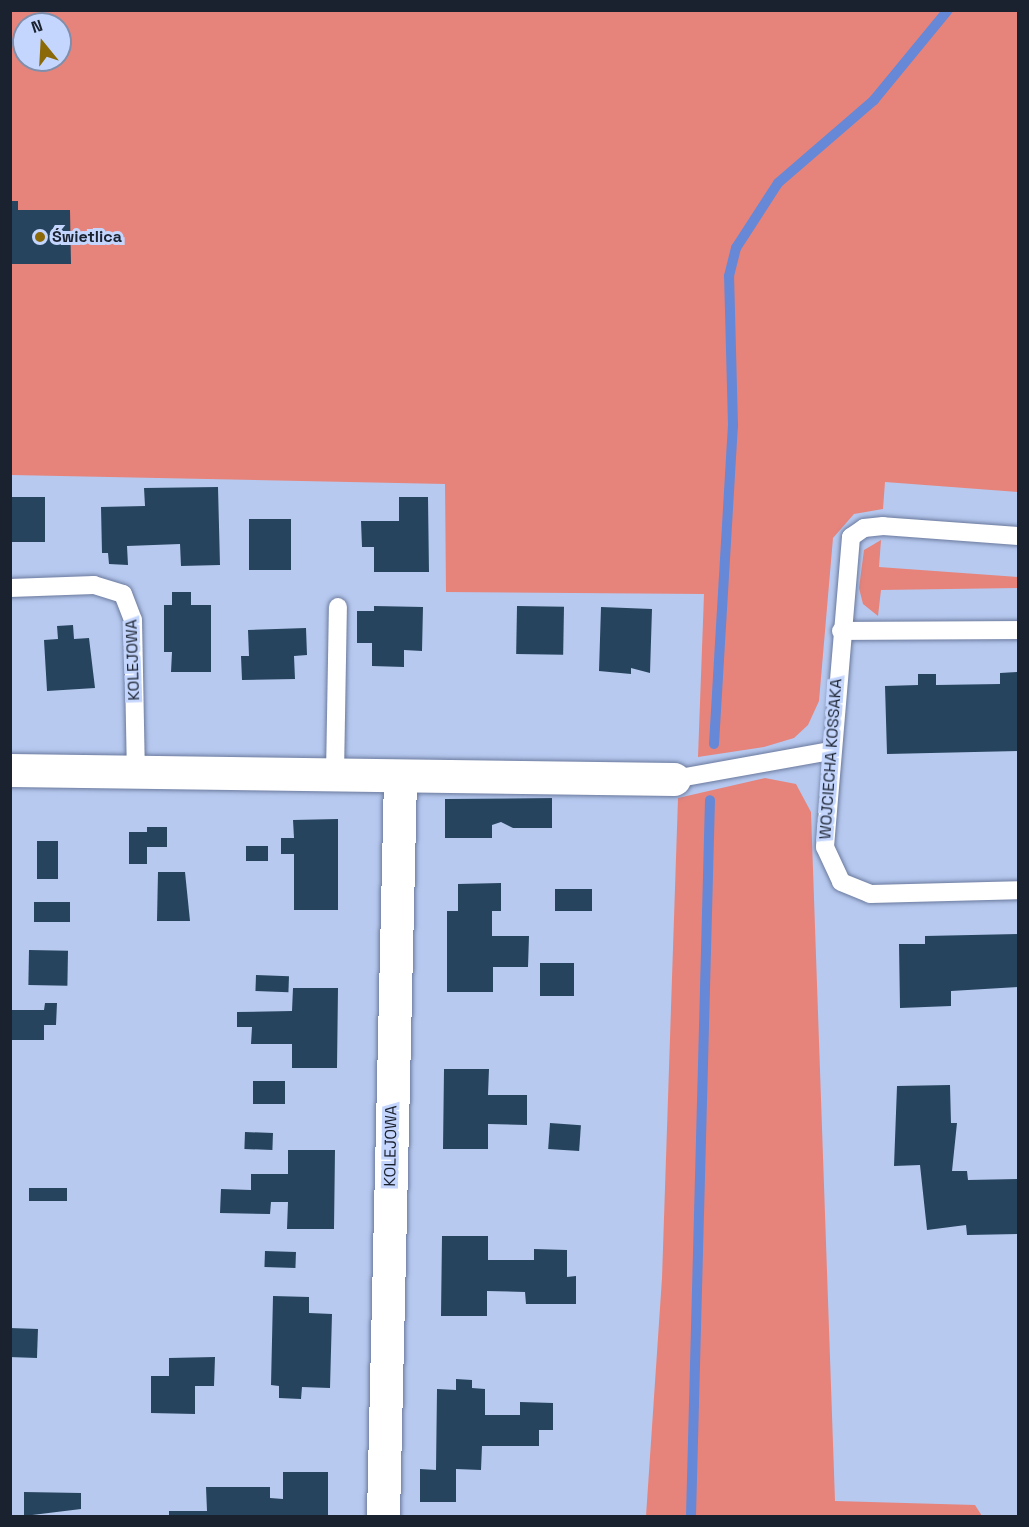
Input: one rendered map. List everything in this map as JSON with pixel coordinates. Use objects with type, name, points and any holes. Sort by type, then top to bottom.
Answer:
[{"type":"street","points":[[10,770],[674,779]]},
{"type":"street","name":"KOLEJOWA","points":[[383,1516],[400,776]]},
{"type":"lane","name":"WOJCIECHA KOSSAKA","points":[[1018,536],[883,526],[856,531],[846,549],[841,631],[829,751],[825,847],[841,882],[870,894],[1018,890]]},
{"type":"lane","name":"KOLEJOWA","points":[[10,588],[94,585],[123,594],[133,620],[136,772]]},
{"type":"lane","points":[[335,774],[338,607]]},
{"type":"lane","points":[[841,631],[1018,630]]},
{"type":"lane","points":[[674,779],[829,751]]},
{"type":"shaded area","points":[[11,11],[1018,11],[1018,492],[885,482],[883,509],[854,514],[833,538],[819,701],[808,725],[794,738],[764,747],[698,757],[704,594],[446,592],[445,484],[11,475]]},
{"type":"shaded area","points":[[881,540],[879,567],[1018,577],[1018,588],[881,590],[878,616],[863,604],[859,588],[864,550]]},
{"type":"shaded area","points":[[765,778],[796,784],[811,812],[835,1501],[975,1505],[982,1516],[646,1516],[662,1278],[678,798]]},
{"type":"building","name":"Świetlica","points":[[10,201],[18,201],[18,210],[70,210],[71,264],[10,264]]},
{"type":"building","points":[[218,487],[220,565],[181,566],[180,544],[127,546],[128,565],[109,564],[108,553],[102,553],[101,507],[145,506],[144,488]]},
{"type":"building","points":[[10,497],[45,497],[45,542],[10,542]]},
{"type":"building","points":[[399,497],[428,497],[429,572],[374,572],[374,547],[362,547],[361,521],[399,521]]},
{"type":"building","points":[[249,519],[291,519],[291,570],[249,570]]},
{"type":"building","points":[[172,592],[191,592],[191,605],[211,605],[211,672],[171,672],[172,652],[164,652],[164,605],[172,605]]},
{"type":"building","points":[[374,606],[423,607],[422,651],[404,650],[404,667],[372,666],[372,643],[357,643],[357,611],[374,611]]},
{"type":"building","points":[[517,606],[564,607],[563,655],[516,654]]},
{"type":"building","points":[[601,607],[652,609],[650,673],[631,668],[631,674],[599,671]]},
{"type":"building","points":[[73,625],[74,639],[89,638],[95,688],[47,691],[44,640],[58,639],[57,626]]},
{"type":"building","points":[[306,628],[307,655],[294,656],[295,679],[242,680],[241,656],[249,656],[248,630]]},
{"type":"building","points":[[1017,672],[1018,751],[887,754],[885,686],[918,685],[918,674],[936,674],[936,685],[1000,684],[1000,673]]},
{"type":"building","points":[[552,798],[552,828],[513,828],[501,822],[492,825],[492,838],[445,838],[445,799]]},
{"type":"building","points":[[338,819],[338,910],[294,910],[294,854],[281,854],[281,838],[294,838],[293,820]]},
{"type":"building","points":[[147,827],[167,827],[167,847],[147,847],[147,864],[129,864],[129,832],[147,832]]},
{"type":"building","points":[[37,841],[58,841],[58,879],[37,879]]},
{"type":"building","points":[[246,846],[268,846],[268,861],[246,861]]},
{"type":"building","points":[[158,872],[185,872],[190,921],[157,921]]},
{"type":"building","points":[[501,883],[501,911],[492,911],[492,936],[529,936],[528,967],[493,967],[493,992],[447,992],[447,911],[458,911],[458,884]]},
{"type":"building","points":[[555,889],[592,889],[592,911],[555,911]]},
{"type":"building","points":[[34,902],[70,902],[70,922],[34,922]]},
{"type":"building","points":[[1018,934],[1018,987],[951,991],[951,1006],[900,1008],[899,944],[925,944],[925,936]]},
{"type":"building","points":[[29,950],[68,951],[67,986],[28,985]]},
{"type":"building","points":[[540,963],[574,963],[574,996],[540,996]]},
{"type":"building","points":[[256,975],[289,976],[288,992],[255,991]]},
{"type":"building","points":[[293,988],[338,988],[337,1068],[292,1068],[292,1044],[251,1044],[252,1027],[237,1027],[237,1012],[292,1011]]},
{"type":"building","points":[[45,1003],[57,1003],[56,1025],[44,1025],[44,1040],[10,1040],[10,1010],[44,1010]]},
{"type":"building","points":[[444,1069],[489,1069],[488,1095],[527,1095],[527,1125],[488,1124],[488,1149],[443,1149]]},
{"type":"building","points":[[253,1081],[285,1081],[285,1104],[253,1104]]},
{"type":"building","points":[[950,1085],[951,1123],[957,1123],[952,1171],[967,1171],[968,1180],[1018,1179],[1018,1234],[967,1235],[966,1225],[927,1230],[920,1165],[894,1166],[897,1086]]},
{"type":"building","points":[[550,1123],[581,1125],[579,1151],[548,1149]]},
{"type":"building","points":[[245,1132],[273,1133],[272,1150],[244,1149]]},
{"type":"building","points":[[288,1150],[335,1150],[334,1229],[287,1229],[288,1202],[271,1202],[270,1214],[220,1213],[221,1189],[251,1190],[251,1174],[288,1174]]},
{"type":"building","points":[[29,1188],[67,1188],[67,1201],[29,1201]]},
{"type":"building","points":[[442,1236],[488,1236],[488,1260],[534,1260],[534,1249],[567,1250],[567,1277],[576,1276],[576,1304],[526,1304],[525,1292],[487,1291],[487,1316],[441,1316]]},
{"type":"building","points":[[265,1251],[296,1252],[295,1268],[264,1267]]},
{"type":"building","points":[[273,1296],[309,1297],[309,1313],[332,1314],[330,1388],[302,1387],[301,1399],[279,1398],[279,1386],[271,1385]]},
{"type":"building","points":[[10,1328],[38,1329],[37,1358],[10,1357]]},
{"type":"building","points":[[215,1357],[214,1386],[195,1386],[195,1414],[151,1413],[151,1376],[169,1376],[169,1358]]},
{"type":"building","points":[[456,1379],[472,1380],[472,1388],[485,1389],[485,1415],[520,1415],[520,1402],[553,1403],[553,1430],[539,1430],[539,1446],[482,1446],[481,1470],[456,1469],[456,1502],[420,1502],[420,1469],[436,1470],[437,1389],[456,1390]]},
{"type":"building","points":[[283,1472],[328,1472],[328,1516],[169,1516],[169,1511],[207,1511],[206,1487],[270,1487],[270,1498],[283,1499]]},
{"type":"building","points":[[24,1492],[81,1493],[81,1509],[24,1516]]},
{"type":"waterway","points":[[714,744],[733,426],[729,276],[736,248],[778,183],[874,100],[948,10]]},
{"type":"waterway","points":[[691,1516],[710,800]]},
{"type":"place","name":"Świetlica","points":[[40,237]]}]
